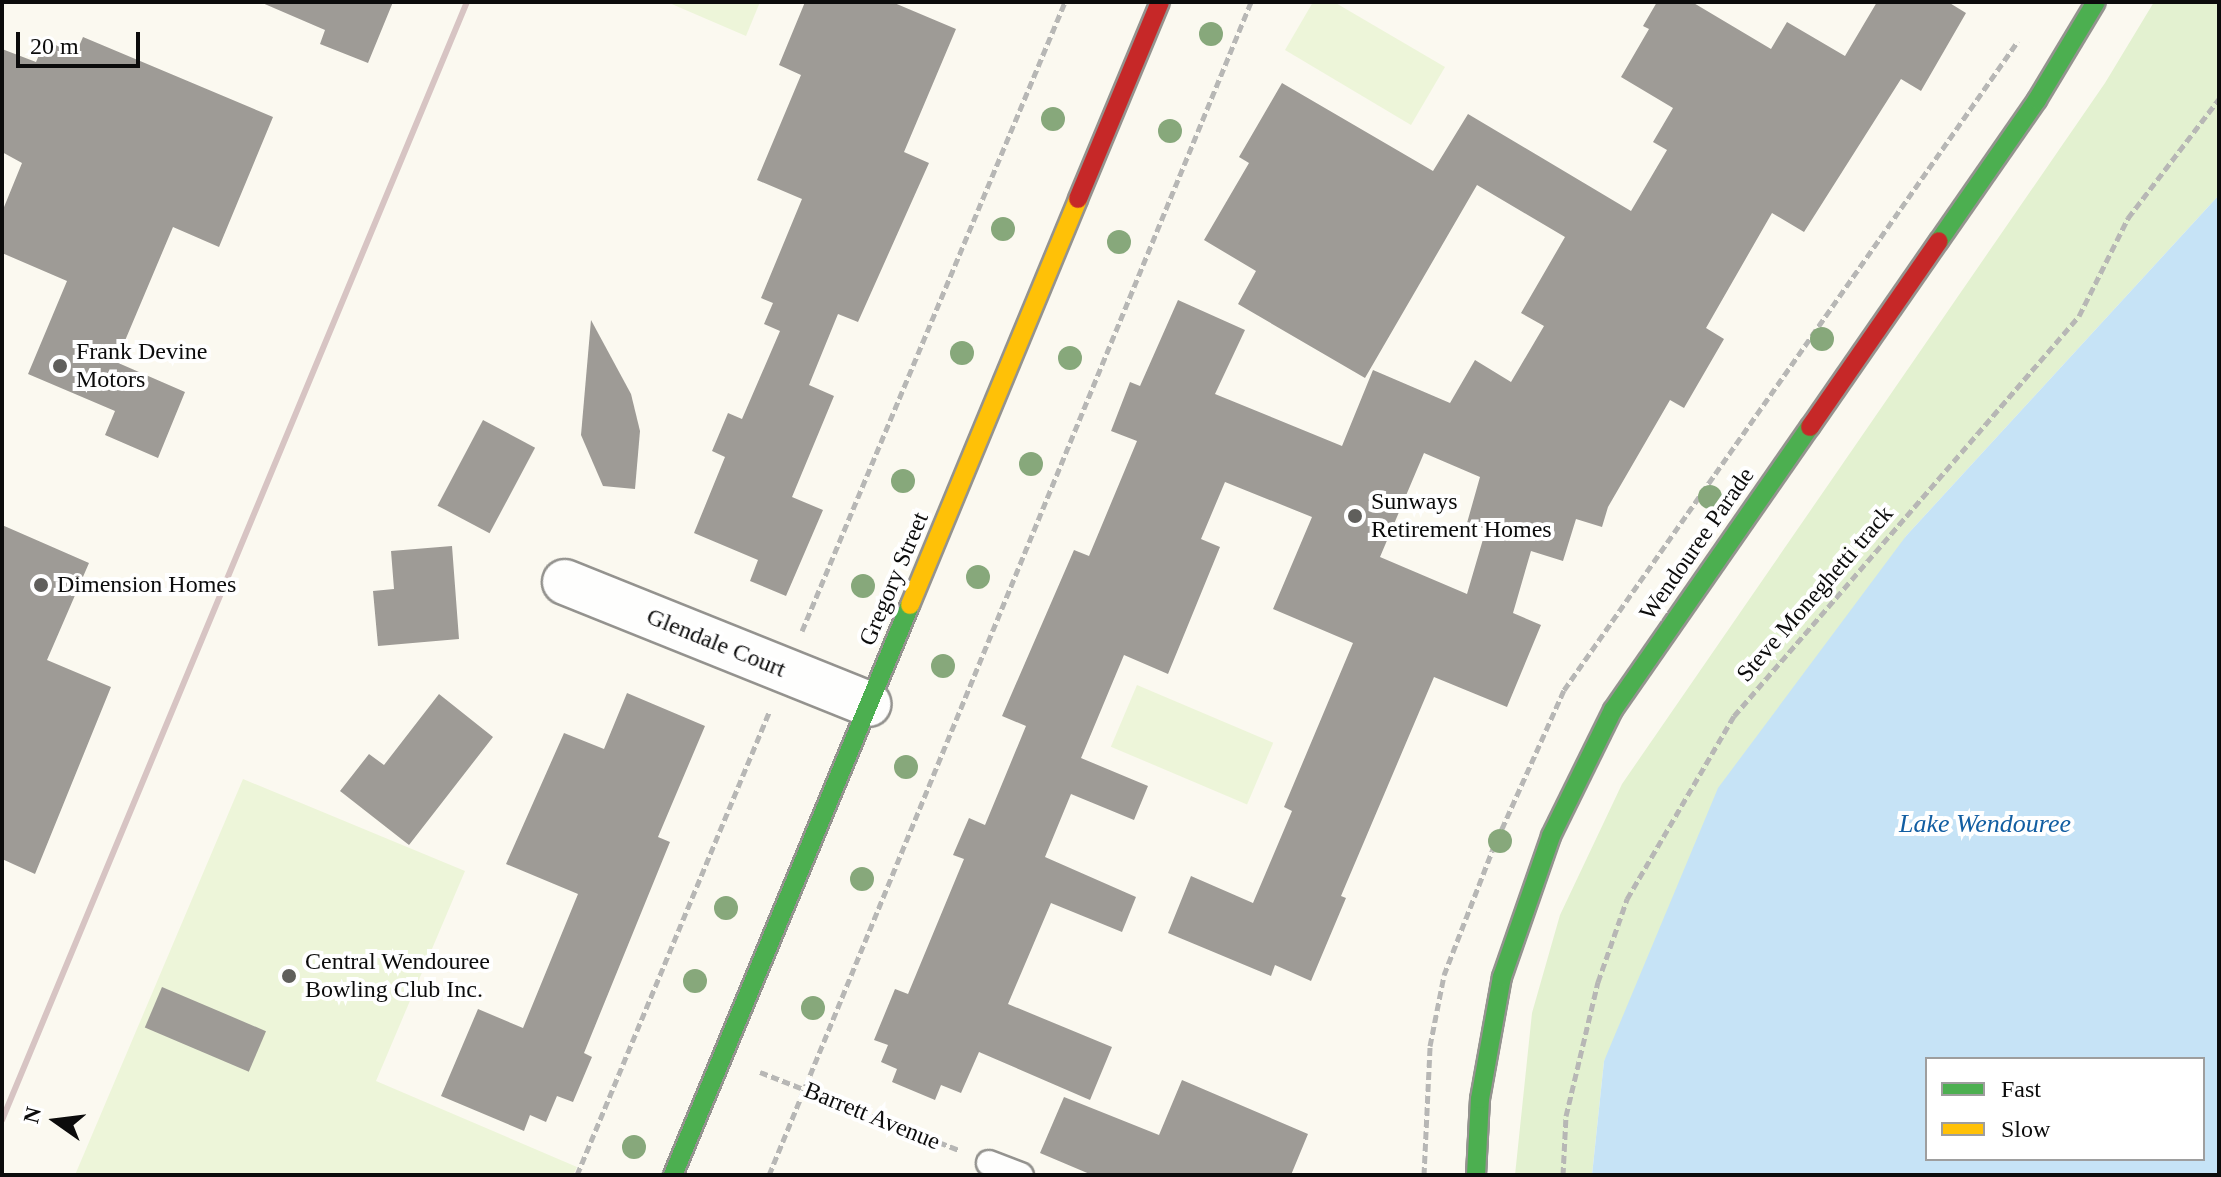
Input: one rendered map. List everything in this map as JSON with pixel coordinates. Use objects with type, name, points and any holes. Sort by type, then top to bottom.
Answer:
[{"type":"street","name":"Gregory Street","points":[[673,1175],[1160,2]]},
{"type":"street","name":"Wendouree Parade","points":[[1476,1175],[1486,1047],[1502,977],[1551,836],[1613,710],[2037,100],[2096,2]]},
{"type":"street","name":"Glendale Court","points":[[565,582],[868,704]]},
{"type":"lane","points":[[989,1163],[1021,1175]]},
{"type":"path","points":[[577,1175],[1065,2]]},
{"type":"path","points":[[769,1175],[1251,2]]},
{"type":"path","name":"Steve Moneghetti track","points":[[1563,1175],[1570,1101],[1598,982],[1627,899],[1734,716],[2079,316],[2128,218],[2219,99]]},
{"type":"path","name":"Barrett Avenue","points":[[722,1057],[989,1163]]},
{"type":"green space","points":[[667,2],[760,2],[746,36]]},
{"type":"green space","points":[[1313,2],[1334,2],[1445,67],[1411,125],[1285,50]]},
{"type":"green space","points":[[2154,2],[2219,2],[2219,195],[1906,536],[1604,1061],[1592,1175],[1515,1175],[1532,1013],[1560,915],[1622,784],[2105,83]]},
{"type":"green space","points":[[1137,685],[1273,743],[1247,805],[1111,747]]},
{"type":"green space","name":"Central Wendouree Bowling Club Inc.","points":[[243,779],[465,871],[376,1081],[577,1167],[573,1175],[75,1175]]},
{"type":"water","name":"Lake Wendouree","points":[[2219,195],[2219,1175],[1592,1175],[1604,1061],[1718,788],[1906,536]]},
{"type":"building","points":[[260,2],[393,2],[368,63],[320,44],[325,30]]},
{"type":"building","points":[[805,2],[892,2],[956,29],[904,152],[929,163],[858,322],[838,314],[809,385],[834,396],[792,497],[823,510],[786,596],[750,581],[758,560],[694,533],[725,457],[712,451],[728,413],[742,419],[780,331],[764,324],[773,303],[761,298],[802,199],[757,180],[801,75],[779,65]]},
{"type":"building","points":[[1657,2],[1692,2],[1771,49],[1787,22],[1845,56],[1877,2],[1948,2],[1966,13],[1921,91],[1901,79],[1804,232],[1772,213],[1706,328],[1724,339],[1684,408],[1670,400],[1608,507],[1602,527],[1576,519],[1563,561],[1531,551],[1513,613],[1541,625],[1507,707],[1434,677],[1341,896],[1346,898],[1311,981],[1275,965],[1271,976],[1168,933],[1191,876],[1253,903],[1292,811],[1284,807],[1353,643],[1273,609],[1312,517],[1225,482],[1201,539],[1220,547],[1168,674],[1124,655],[1081,758],[1148,786],[1134,820],[1071,794],[1045,857],[1136,897],[1122,932],[1051,903],[1008,1004],[1112,1047],[1090,1100],[979,1052],[961,1093],[941,1085],[935,1100],[892,1082],[897,1069],[881,1062],[888,1045],[874,1040],[895,989],[908,994],[964,859],[953,855],[969,818],[985,825],[1026,726],[1002,716],[1074,550],[1089,556],[1137,441],[1111,431],[1130,382],[1140,386],[1178,300],[1245,330],[1215,394],[1342,446],[1373,370],[1450,403],[1475,360],[1511,382],[1544,326],[1521,313],[1565,237],[1477,185],[1365,378],[1238,304],[1256,271],[1204,240],[1249,163],[1239,157],[1282,83],[1433,171],[1468,114],[1631,211],[1667,150],[1653,142],[1673,108],[1621,77],[1649,29],[1643,26]],"holes":[[[1424,453],[1480,477],[1467,523],[1486,529],[1467,594],[1380,557]]]},
{"type":"building","points":[[83,37],[273,117],[219,247],[173,227],[116,362],[185,392],[158,458],[105,435],[115,411],[28,374],[67,281],[2,253],[2,212],[22,163],[2,152],[2,49],[36,62],[45,41],[76,53]]},
{"type":"building","points":[[591,320],[631,394],[640,431],[635,489],[603,486],[581,435]]},
{"type":"building","points":[[483,420],[535,448],[490,533],[437,506]]},
{"type":"building","points":[[2,525],[89,563],[47,660],[111,687],[35,874],[2,859]]},
{"type":"building","points":[[452,546],[459,639],[378,646],[373,591],[394,589],[391,551]]},
{"type":"building","points":[[627,693],[705,726],[658,837],[670,842],[584,1053],[592,1057],[573,1102],[557,1096],[546,1122],[530,1115],[524,1131],[441,1096],[478,1009],[523,1028],[578,894],[506,864],[564,733],[604,749]]},
{"type":"building","points":[[439,694],[493,737],[409,845],[340,791],[369,754],[384,765]]},
{"type":"building","points":[[162,987],[266,1031],[249,1072],[145,1028]]},
{"type":"building","points":[[1182,1080],[1308,1134],[1291,1175],[1092,1175],[1040,1153],[1064,1097],[1159,1135]]},
{"type":"railway","points":[[2,1120],[467,2]]},
{"type":"traffic: fast","points":[[1939,241],[2037,100],[2096,2]]},
{"type":"traffic: fast","points":[[1476,1175],[1480,1099],[1502,977],[1551,836],[1613,710],[1810,427]]},
{"type":"traffic: fast","points":[[673,1175],[910,605]]},
{"type":"traffic: slow","points":[[910,605],[1078,199]]},
{"type":"traffic: jam","points":[[1078,199],[1160,2]]},
{"type":"traffic: jam","points":[[1810,427],[1939,241]]},
{"type":"place","name":"Frank Devine Motors","points":[[60,366]]},
{"type":"place","name":"Sunways Retirement Homes","points":[[1355,516]]},
{"type":"place","name":"Dimension Homes","points":[[41,585]]},
{"type":"place","name":"Central Wendouree Bowling Club Inc.","points":[[289,976]]}]
